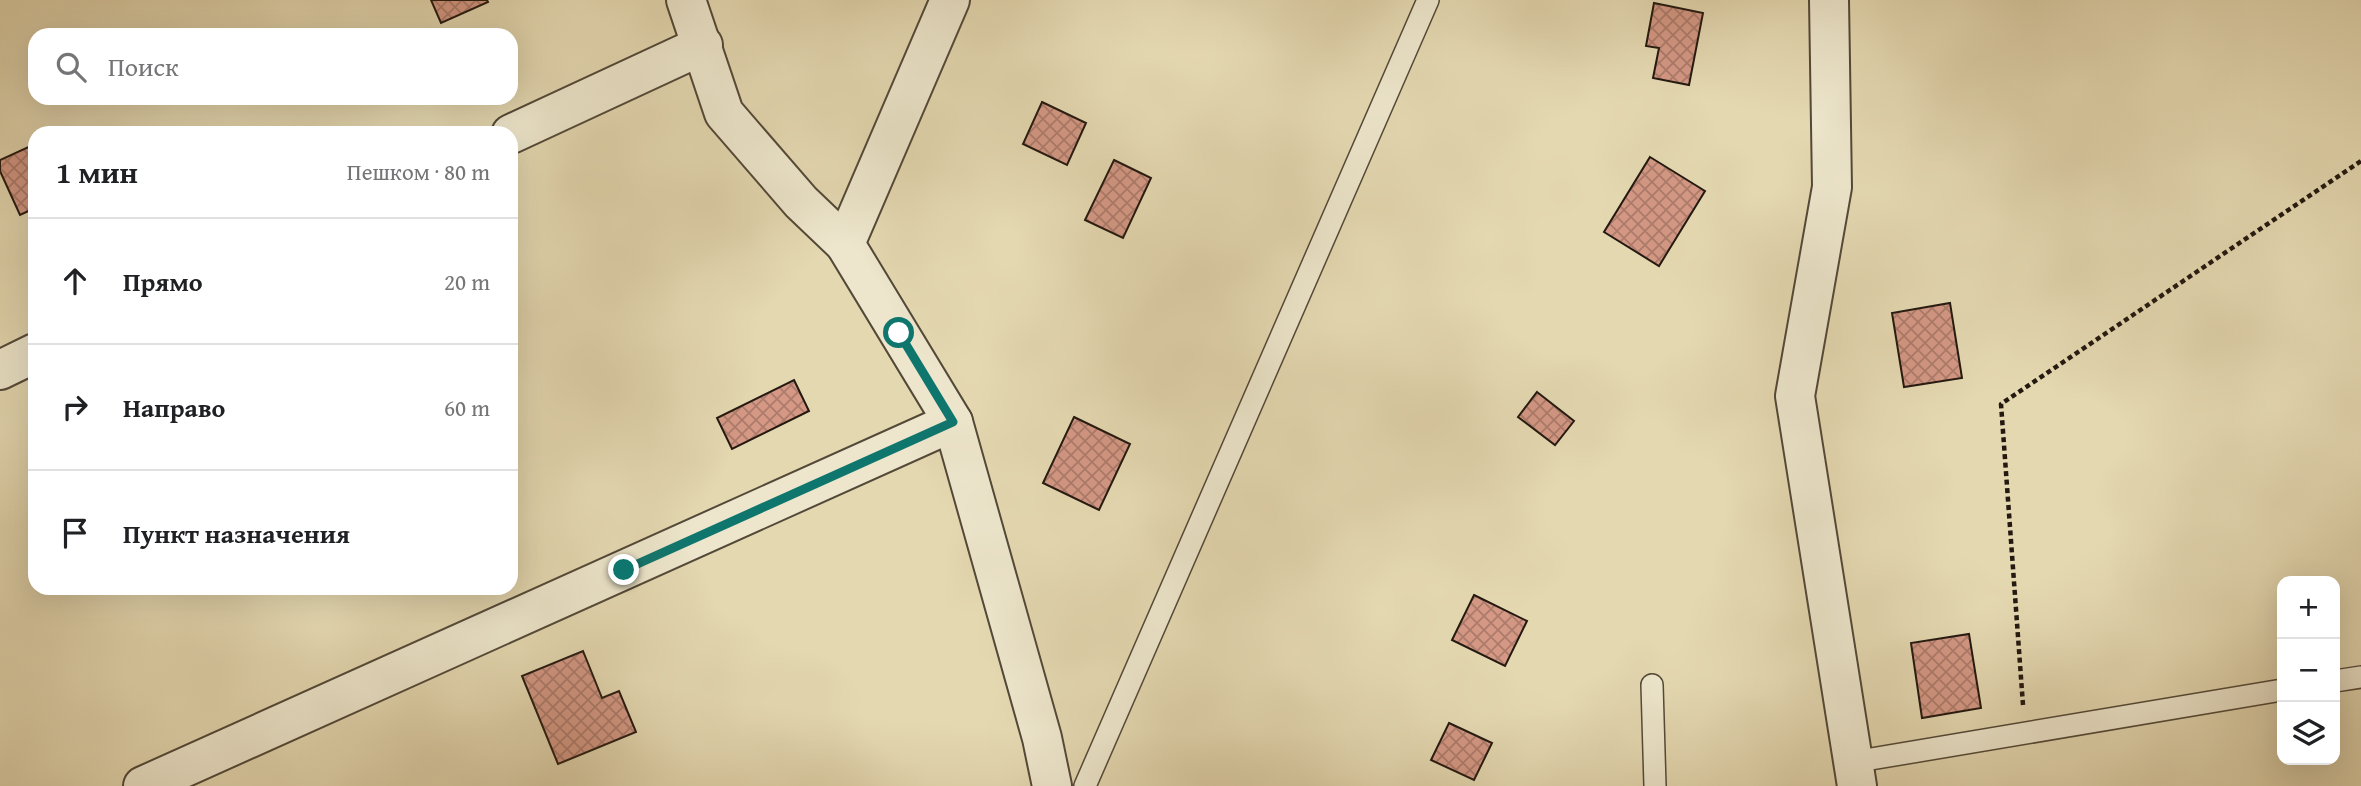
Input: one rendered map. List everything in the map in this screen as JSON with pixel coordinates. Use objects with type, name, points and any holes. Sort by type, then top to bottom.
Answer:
[{"type":"street","points":[[686,0],[724,113],[801,202],[845,244],[953,422],[1038,725],[1052,786]]},
{"type":"street","points":[[845,244],[950,0]]},
{"type":"street","points":[[1829,0],[1832,187],[1795,396],[1855,774]]},
{"type":"street","points":[[518,131],[703,45]]},
{"type":"street","points":[[0,370],[28,357]]},
{"type":"street","points":[[143,786],[953,422]]},
{"type":"lane","points":[[1085,786],[1428,0]]},
{"type":"lane","points":[[2340,680],[2361,677]]},
{"type":"lane","points":[[1652,685],[1655,786]]},
{"type":"lane","points":[[1855,774],[2025,733],[2277,691]]},
{"type":"path","points":[[2025,733],[2001,404],[2361,160]]},
{"type":"building","points":[[431,0],[487,0],[488,2],[441,23]]},
{"type":"building","points":[[1654,3],[1703,13],[1689,85],[1653,78],[1659,48],[1646,46]]},
{"type":"building","points":[[1042,102],[1086,123],[1067,165],[1023,144]]},
{"type":"building","points":[[28,147],[28,211],[20,215],[0,171],[0,160]]},
{"type":"building","points":[[1650,157],[1705,191],[1659,266],[1604,232]]},
{"type":"building","points":[[1114,160],[1151,178],[1123,238],[1085,220]]},
{"type":"building","points":[[1950,303],[1962,378],[1904,387],[1892,313]]},
{"type":"building","points":[[794,380],[809,411],[732,449],[717,418]]},
{"type":"building","points":[[1537,392],[1574,421],[1555,445],[1518,417]]},
{"type":"building","points":[[1074,417],[1130,444],[1099,510],[1043,483]]},
{"type":"building","points":[[1474,595],[1527,621],[1505,666],[1452,640]]},
{"type":"building","points":[[1969,634],[1981,708],[1922,718],[1911,643]]},
{"type":"building","points":[[583,651],[602,698],[619,691],[636,732],[558,764],[522,676]]},
{"type":"building","points":[[1449,723],[1492,743],[1474,780],[1431,760]]},
{"type":"route","points":[[624,570],[953,422],[899,333]]}]
